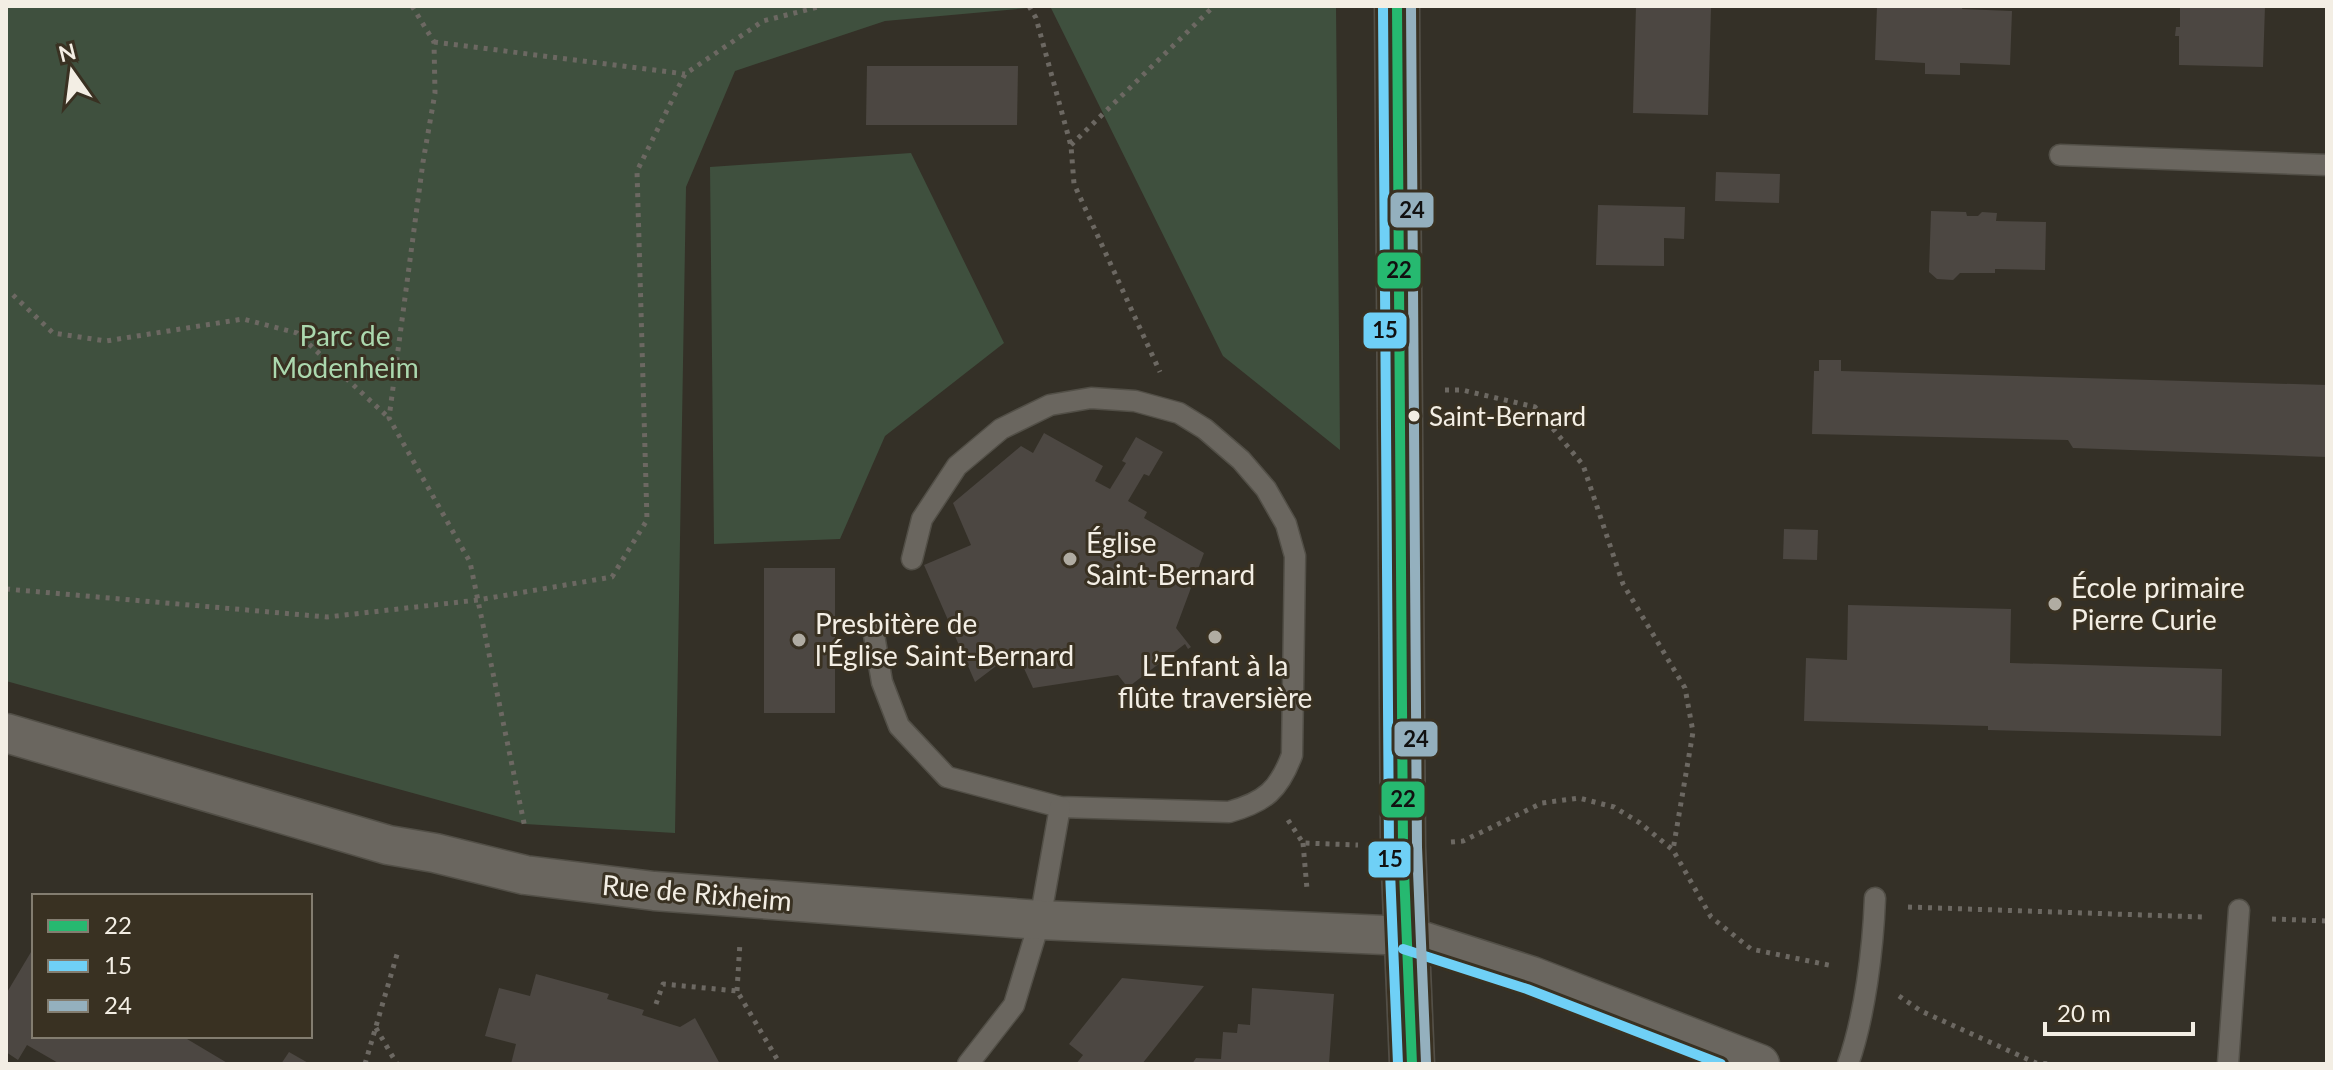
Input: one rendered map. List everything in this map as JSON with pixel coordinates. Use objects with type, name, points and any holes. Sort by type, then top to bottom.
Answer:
[{"type":"main road","points":[[1397,6],[1403,847],[1412,1064]]},
{"type":"street","name":"Rue de Rixheim","points":[[6,733],[388,845],[525,875],[654,891],[1040,920],[1407,936],[1532,976],[1760,1064]]},
{"type":"lane","points":[[2060,155],[2327,165]]},
{"type":"lane","points":[[873,629],[882,682],[899,726],[947,777],[1060,807],[1229,812],[1254,805],[1270,793],[1284,774],[1292,755],[1295,556],[1286,524],[1258,479],[1241,460],[1205,429],[1179,413],[1135,401],[1091,398],[1050,405],[1001,429],[957,466],[922,519],[912,559]]},
{"type":"lane","points":[[968,1064],[1014,1005],[1040,920],[1060,807]]},
{"type":"lane","points":[[1848,1064],[1856,1043],[1875,902]]},
{"type":"lane","points":[[2228,1064],[2239,914]]},
{"type":"path","points":[[389,418],[435,93],[434,42],[412,6]]},
{"type":"path","points":[[6,589],[327,617],[478,600],[612,577],[647,520],[637,171],[685,74],[763,21],[822,6]]},
{"type":"path","points":[[1029,6],[1036,18],[1071,146],[1074,184],[1179,413]]},
{"type":"path","points":[[1071,146],[1214,6]]},
{"type":"path","points":[[434,42],[685,74]]},
{"type":"path","points":[[13,295],[53,333],[106,341],[243,319],[297,333],[389,418],[470,562],[525,824],[525,875]]},
{"type":"path","points":[[1400,391],[1462,390],[1535,407],[1583,465],[1623,584],[1685,688],[1693,732],[1673,850]]},
{"type":"path","points":[[1270,793],[1303,843],[1403,847],[1463,841],[1542,803],[1579,798],[1614,807],[1673,850],[1711,917],[1751,949],[1867,973],[1921,1011],[2036,1063],[2049,1064]]},
{"type":"path","points":[[1875,902],[2239,914],[2327,921]]},
{"type":"path","points":[[740,942],[737,991],[780,1064]]},
{"type":"path","points":[[365,1064],[398,951]]},
{"type":"path","points":[[656,1004],[663,984],[737,991]]},
{"type":"path","points":[[376,1028],[397,1064]]},
{"type":"green space","name":"Parc de Modenheim","points":[[6,6],[1050,6],[885,21],[735,71],[686,187],[675,833],[525,824],[6,681]]},
{"type":"green space","points":[[1050,6],[1336,6],[1340,450],[1223,356]]},
{"type":"green space","points":[[911,153],[1004,343],[885,436],[840,539],[714,544],[710,167]]},
{"type":"building","points":[[1636,6],[1711,8],[1708,115],[1633,113]]},
{"type":"building","points":[[1877,6],[1963,6],[1962,9],[2012,11],[2010,65],[1960,63],[1960,75],[1925,74],[1925,63],[1875,60]]},
{"type":"building","points":[[2180,6],[2265,6],[2263,67],[2179,65],[2179,36],[2175,36],[2176,27],[2180,27]]},
{"type":"building","points":[[867,66],[1018,66],[1017,125],[866,125]]},
{"type":"building","points":[[1716,172],[1780,174],[1779,203],[1715,201]]},
{"type":"building","points":[[1598,205],[1685,207],[1684,239],[1664,238],[1664,266],[1596,265]]},
{"type":"building","points":[[1931,211],[1966,212],[1967,216],[1978,216],[1982,212],[1997,213],[1996,221],[2046,222],[2045,270],[1995,269],[1995,273],[1960,273],[1953,280],[1937,279],[1929,272]]},
{"type":"building","points":[[1819,360],[1841,360],[1841,371],[2327,385],[2327,457],[2073,448],[2068,440],[1812,434],[1814,371],[1819,371]]},
{"type":"building","name":"Église Saint-Bernard","points":[[1044,433],[1103,466],[1095,481],[1110,489],[1126,463],[1122,461],[1136,437],[1163,452],[1149,476],[1144,474],[1128,501],[1147,512],[1144,518],[1204,553],[1176,628],[1191,647],[1188,649],[1185,644],[1131,685],[1135,690],[1132,693],[1118,675],[1033,688],[1016,651],[975,682],[924,565],[971,545],[953,503],[1021,446],[1033,453]]},
{"type":"building","points":[[1784,529],[1818,530],[1817,560],[1783,559]]},
{"type":"building","name":"Presbitère de l'Église Saint-Bernard","points":[[764,568],[835,568],[835,713],[764,713]]},
{"type":"building","points":[[1848,605],[2011,609],[2010,663],[2222,669],[2221,736],[1804,721],[1806,658],[1847,660]]},
{"type":"building","points":[[32,950],[32,1038],[185,1038],[229,1064],[60,1064],[27,1045],[18,1060],[6,1052],[6,994]]},
{"type":"building","points":[[536,974],[609,994],[607,999],[644,1010],[642,1015],[680,1027],[695,1018],[720,1064],[511,1064],[516,1044],[485,1036],[499,988],[530,996]]},
{"type":"building","points":[[1122,978],[1204,986],[1142,1064],[1076,1064],[1083,1055],[1069,1044]]},
{"type":"building","points":[[1252,988],[1334,994],[1329,1064],[1192,1064],[1196,1058],[1221,1059],[1223,1032],[1237,1033],[1238,1024],[1250,1025]]},
{"type":"building","points":[[289,1052],[310,1064],[281,1064]]},
{"type":"transit line","name":"15","points":[[1383,6],[1389,847],[1398,1064]]},
{"type":"transit line","name":"22","points":[[1397,6],[1403,847],[1412,1064]]},
{"type":"transit line","name":"24","points":[[1411,6],[1417,847],[1426,1063]]},
{"type":"transit line","name":"15","points":[[1403,949],[1527,989],[1721,1064]]},
{"type":"place","name":"Saint-Bernard","points":[[1414,416]]},
{"type":"place","name":"Église Saint-Bernard","points":[[1070,559]]},
{"type":"place","name":"École primaire Pierre Curie","points":[[2055,604]]},
{"type":"place","name":"L’Enfant à la flûte traversière","points":[[1215,637]]},
{"type":"place","name":"Presbitère de l'Église Saint-Bernard","points":[[799,640]]}]
